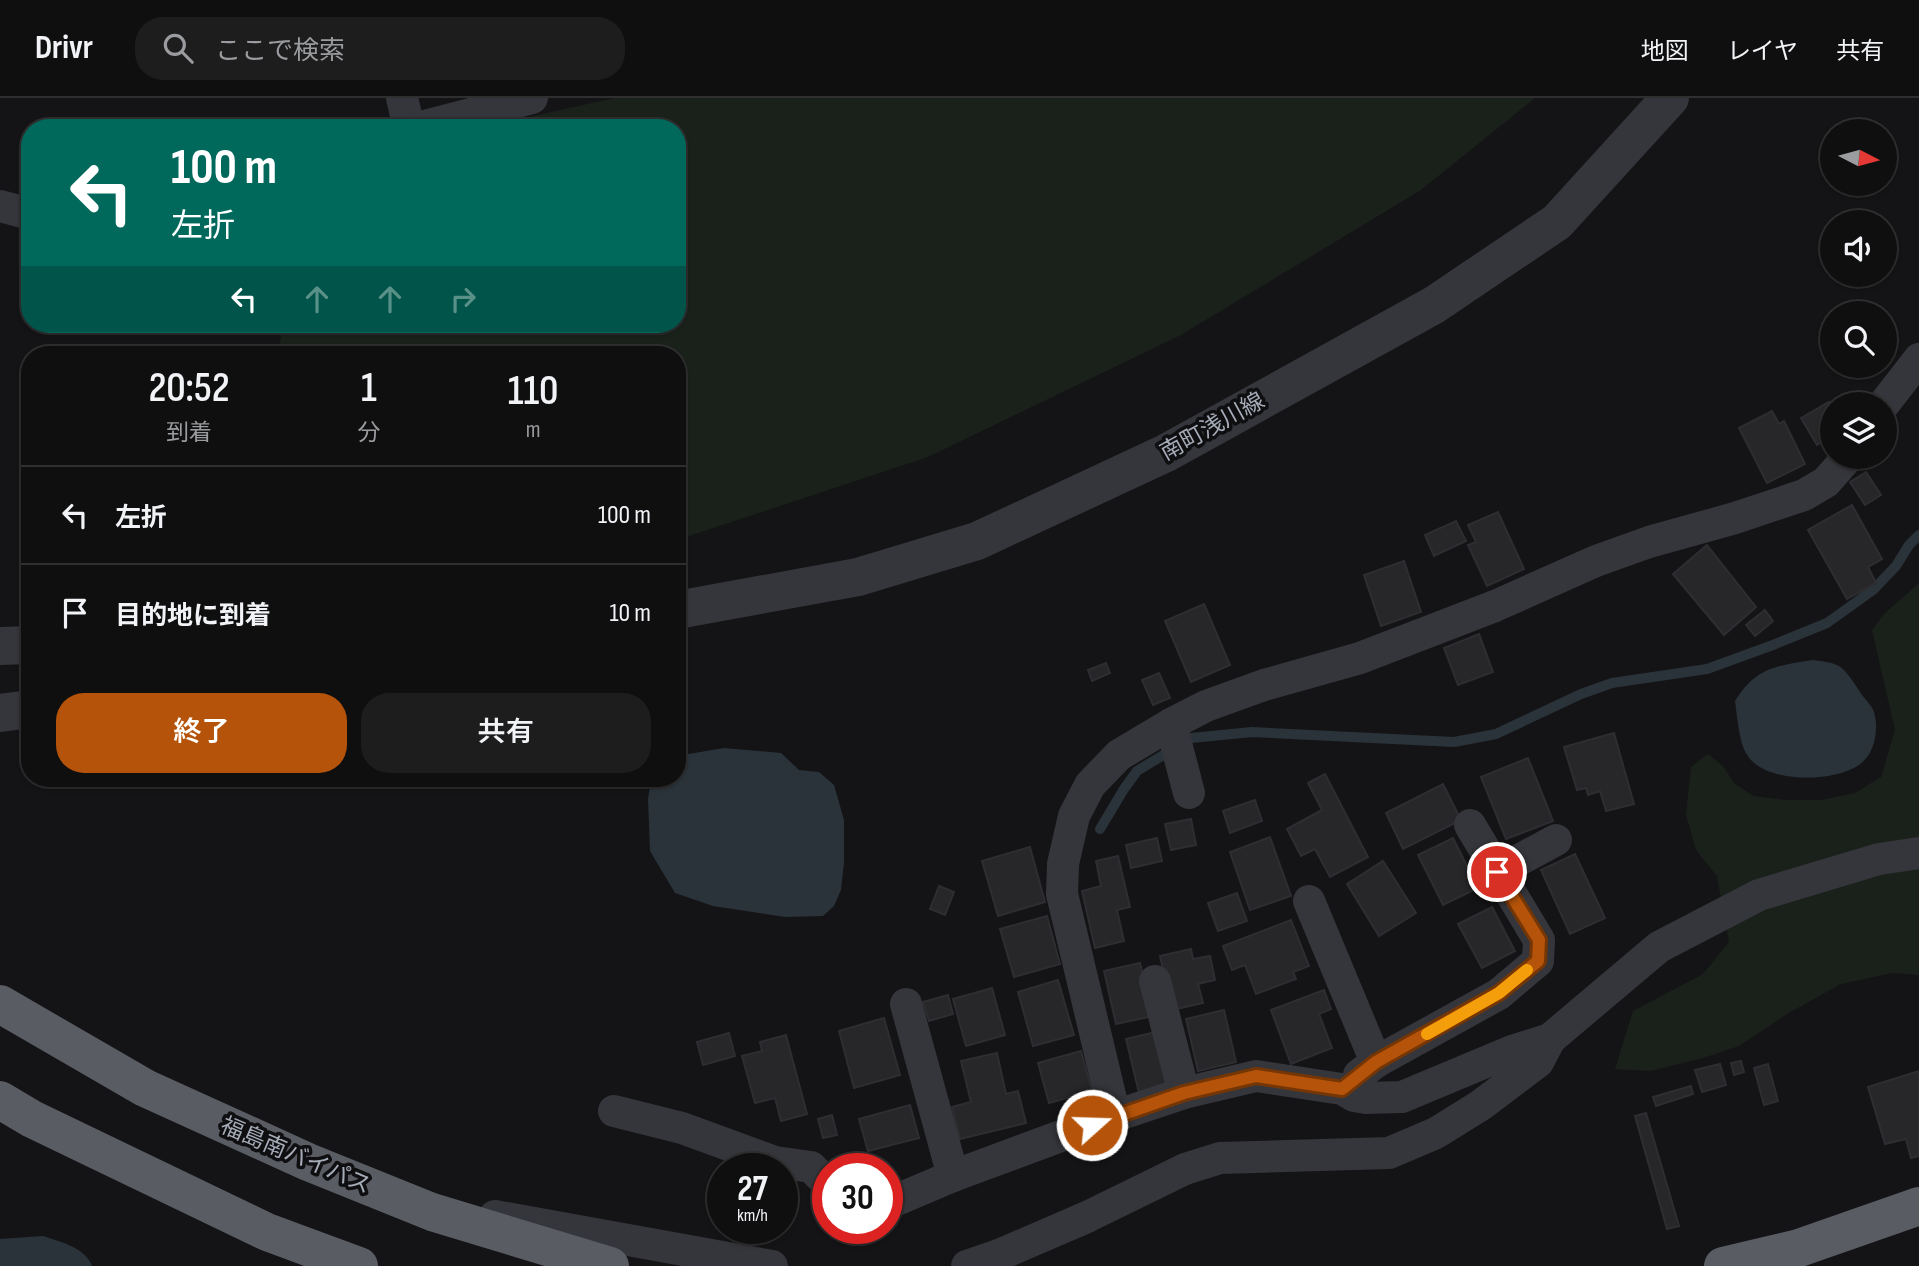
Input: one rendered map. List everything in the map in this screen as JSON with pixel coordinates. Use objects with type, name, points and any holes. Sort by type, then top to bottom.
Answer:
[{"type":"highway","name":"福島南バイパス","points":[[0,1004],[145,1088],[308,1163],[432,1213],[610,1266]]},
{"type":"highway","points":[[0,1100],[32,1119],[256,1227],[359,1266]]},
{"type":"highway","points":[[1723,1266],[1799,1248],[1919,1206]]},
{"type":"street","points":[[402,98],[408,119]]},
{"type":"street","points":[[452,119],[532,98]]},
{"type":"street","name":"南町浅川線","points":[[686,608],[858,577],[977,541],[1166,453],[1434,304],[1557,222],[1670,98]]},
{"type":"street","points":[[0,206],[21,212]]},
{"type":"street","points":[[1893,392],[1919,359]]},
{"type":"street","points":[[1115,1116],[1062,894],[1063,864],[1074,816],[1090,785],[1119,755],[1206,706],[1264,685],[1360,658],[1495,606],[1596,561],[1649,542],[1804,495],[1826,482],[1837,469]]},
{"type":"street","points":[[0,646],[21,645]]},
{"type":"street","points":[[0,713],[21,710]]},
{"type":"street","points":[[1171,724],[1189,793]]},
{"type":"street","points":[[1342,1089],[1376,1062],[1499,993],[1538,961],[1539,940],[1470,825]]},
{"type":"street","points":[[1497,872],[1556,840]]},
{"type":"street","points":[[967,1266],[1087,1217],[1185,1169],[1220,1158],[1390,1153],[1436,1133],[1482,1105],[1538,1062],[1550,1039],[1658,947],[1759,895],[1879,859],[1919,853]]},
{"type":"street","points":[[1308,901],[1376,1062]]},
{"type":"street","points":[[1155,981],[1184,1093]]},
{"type":"street","points":[[906,1004],[954,1176]]},
{"type":"street","points":[[903,1197],[1115,1116],[1184,1093],[1256,1076],[1342,1089],[1354,1096],[1366,1098],[1402,1097],[1512,1051],[1550,1039]]},
{"type":"street","points":[[614,1111],[682,1128],[775,1162],[812,1168]]},
{"type":"street","points":[[466,1223],[491,1215],[772,1266]]},
{"type":"shaded area","points":[[615,98],[1535,98],[1421,190],[1181,335],[928,457],[686,537],[686,346],[280,346],[281,333],[686,333],[686,119],[519,119]]},
{"type":"shaded area","points":[[1919,583],[1919,975],[1892,973],[1841,984],[1787,1014],[1739,1046],[1703,1058],[1650,1071],[1615,1069],[1633,1011],[1703,974],[1729,942],[1717,876],[1696,850],[1686,815],[1691,767],[1708,754],[1723,766],[1734,783],[1753,796],[1786,800],[1821,800],[1855,793],[1881,777],[1895,730],[1872,630],[1884,614]]},
{"type":"shaded area","points":[[1813,660],[1839,666],[1849,675],[1870,705],[1876,726],[1872,748],[1859,765],[1833,775],[1799,777],[1767,770],[1754,763],[1746,753],[1735,701],[1751,681],[1768,670]]},
{"type":"shaded area","points":[[724,748],[781,753],[799,770],[819,772],[834,785],[844,820],[844,863],[841,890],[834,906],[823,916],[785,917],[713,906],[675,893],[650,851],[648,799],[650,787],[686,787],[686,754]]},
{"type":"shaded area","points":[[43,1236],[78,1250],[92,1266],[0,1266],[0,1239]]},
{"type":"building","points":[[1820,407],[1820,443],[1817,445],[1801,418]]},
{"type":"building","points":[[1772,411],[1779,424],[1784,421],[1805,464],[1767,483],[1739,428]]},
{"type":"building","points":[[1866,472],[1881,495],[1865,505],[1850,482]]},
{"type":"building","points":[[1852,505],[1882,559],[1868,567],[1876,583],[1847,599],[1808,530]]},
{"type":"building","points":[[1498,512],[1524,569],[1487,586],[1468,545],[1476,542],[1468,525]]},
{"type":"building","points":[[1456,521],[1466,541],[1434,556],[1425,535]]},
{"type":"building","points":[[1707,545],[1756,607],[1724,635],[1673,574]]},
{"type":"building","points":[[1404,561],[1421,612],[1381,626],[1364,575]]},
{"type":"building","points":[[1204,604],[1230,665],[1191,682],[1165,621]]},
{"type":"building","points":[[1765,610],[1773,621],[1755,636],[1746,625]]},
{"type":"building","points":[[1479,634],[1493,672],[1458,685],[1444,648]]},
{"type":"building","points":[[1106,663],[1110,673],[1092,681],[1088,670]]},
{"type":"building","points":[[1159,673],[1170,698],[1153,705],[1142,680]]},
{"type":"building","points":[[1614,733],[1634,804],[1606,811],[1600,791],[1588,795],[1586,788],[1577,790],[1564,747]]},
{"type":"building","points":[[1528,758],[1553,821],[1506,839],[1481,777]]},
{"type":"building","points":[[1325,774],[1368,857],[1330,877],[1315,849],[1301,856],[1287,829],[1322,810],[1308,783]]},
{"type":"building","points":[[1443,784],[1461,820],[1403,849],[1386,813]]},
{"type":"building","points":[[1255,800],[1262,821],[1230,833],[1223,811]]},
{"type":"building","points":[[1191,819],[1196,845],[1171,850],[1165,824]]},
{"type":"building","points":[[1270,837],[1291,896],[1250,910],[1230,852]]},
{"type":"building","points":[[1157,838],[1162,861],[1131,868],[1126,845]]},
{"type":"building","points":[[1453,838],[1478,888],[1443,905],[1418,855]]},
{"type":"building","points":[[1030,847],[1045,902],[998,916],[982,861]]},
{"type":"building","points":[[1575,854],[1605,918],[1570,934],[1541,870]]},
{"type":"building","points":[[1118,856],[1130,907],[1117,910],[1124,941],[1095,948],[1082,891],[1101,886],[1096,861]]},
{"type":"building","points":[[1383,861],[1416,913],[1379,936],[1347,884]]},
{"type":"building","points":[[939,886],[954,892],[945,915],[930,909]]},
{"type":"building","points":[[1237,893],[1247,921],[1218,931],[1208,903]]},
{"type":"building","points":[[1492,907],[1515,951],[1482,968],[1458,924]]},
{"type":"building","points":[[1047,916],[1060,964],[1014,977],[1000,929]]},
{"type":"building","points":[[1291,920],[1309,966],[1293,972],[1296,979],[1256,994],[1245,965],[1232,970],[1223,946]]},
{"type":"building","points":[[1191,949],[1193,959],[1210,956],[1215,980],[1198,984],[1203,1003],[1172,1010],[1160,956]]},
{"type":"building","points":[[1140,963],[1153,1016],[1116,1024],[1104,971]]},
{"type":"building","points":[[1058,980],[1074,1035],[1033,1046],[1018,992]]},
{"type":"building","points":[[992,988],[1005,1035],[966,1046],[953,999]]},
{"type":"building","points":[[1324,990],[1331,1009],[1319,1014],[1332,1048],[1291,1064],[1271,1010]]},
{"type":"building","points":[[948,995],[953,1014],[929,1021],[923,1002]]},
{"type":"building","points":[[1224,1010],[1236,1062],[1198,1071],[1186,1019]]},
{"type":"building","points":[[884,1018],[900,1075],[854,1088],[839,1031]]},
{"type":"building","points":[[1160,1031],[1172,1085],[1139,1093],[1126,1039]]},
{"type":"building","points":[[729,1033],[735,1056],[703,1065],[697,1042]]},
{"type":"building","points":[[786,1035],[807,1114],[781,1121],[775,1098],[755,1103],[742,1056],[762,1051],[760,1042]]},
{"type":"building","points":[[1081,1051],[1092,1091],[1049,1103],[1038,1063]]},
{"type":"building","points":[[997,1053],[1006,1094],[1018,1091],[1026,1123],[960,1139],[952,1107],[971,1102],[961,1061]]},
{"type":"building","points":[[1741,1061],[1744,1072],[1734,1075],[1731,1063]]},
{"type":"building","points":[[1720,1064],[1726,1085],[1702,1092],[1695,1070]]},
{"type":"building","points":[[1768,1064],[1778,1101],[1764,1105],[1754,1068]]},
{"type":"building","points":[[1919,1071],[1919,1156],[1911,1158],[1906,1139],[1885,1144],[1868,1087]]},
{"type":"building","points":[[1691,1086],[1693,1094],[1656,1106],[1653,1097]]},
{"type":"building","points":[[910,1105],[919,1138],[868,1151],[859,1119]]},
{"type":"building","points":[[1646,1113],[1679,1226],[1667,1229],[1635,1116]]},
{"type":"building","points":[[832,1115],[837,1135],[823,1138],[818,1119]]},
{"type":"waterway","points":[[1191,738],[1252,732],[1454,742],[1496,734],[1581,694],[1612,683],[1707,669],[1827,623],[1873,590],[1896,566],[1919,535]]},
{"type":"waterway","points":[[1100,829],[1137,771],[1165,754]]},
{"type":"slow traffic","points":[[1427,1034],[1499,993],[1527,970]]},
{"type":"route","points":[[1092,1125],[1184,1093],[1256,1076],[1342,1089],[1376,1062],[1499,993],[1538,961],[1539,940],[1497,872]]}]
